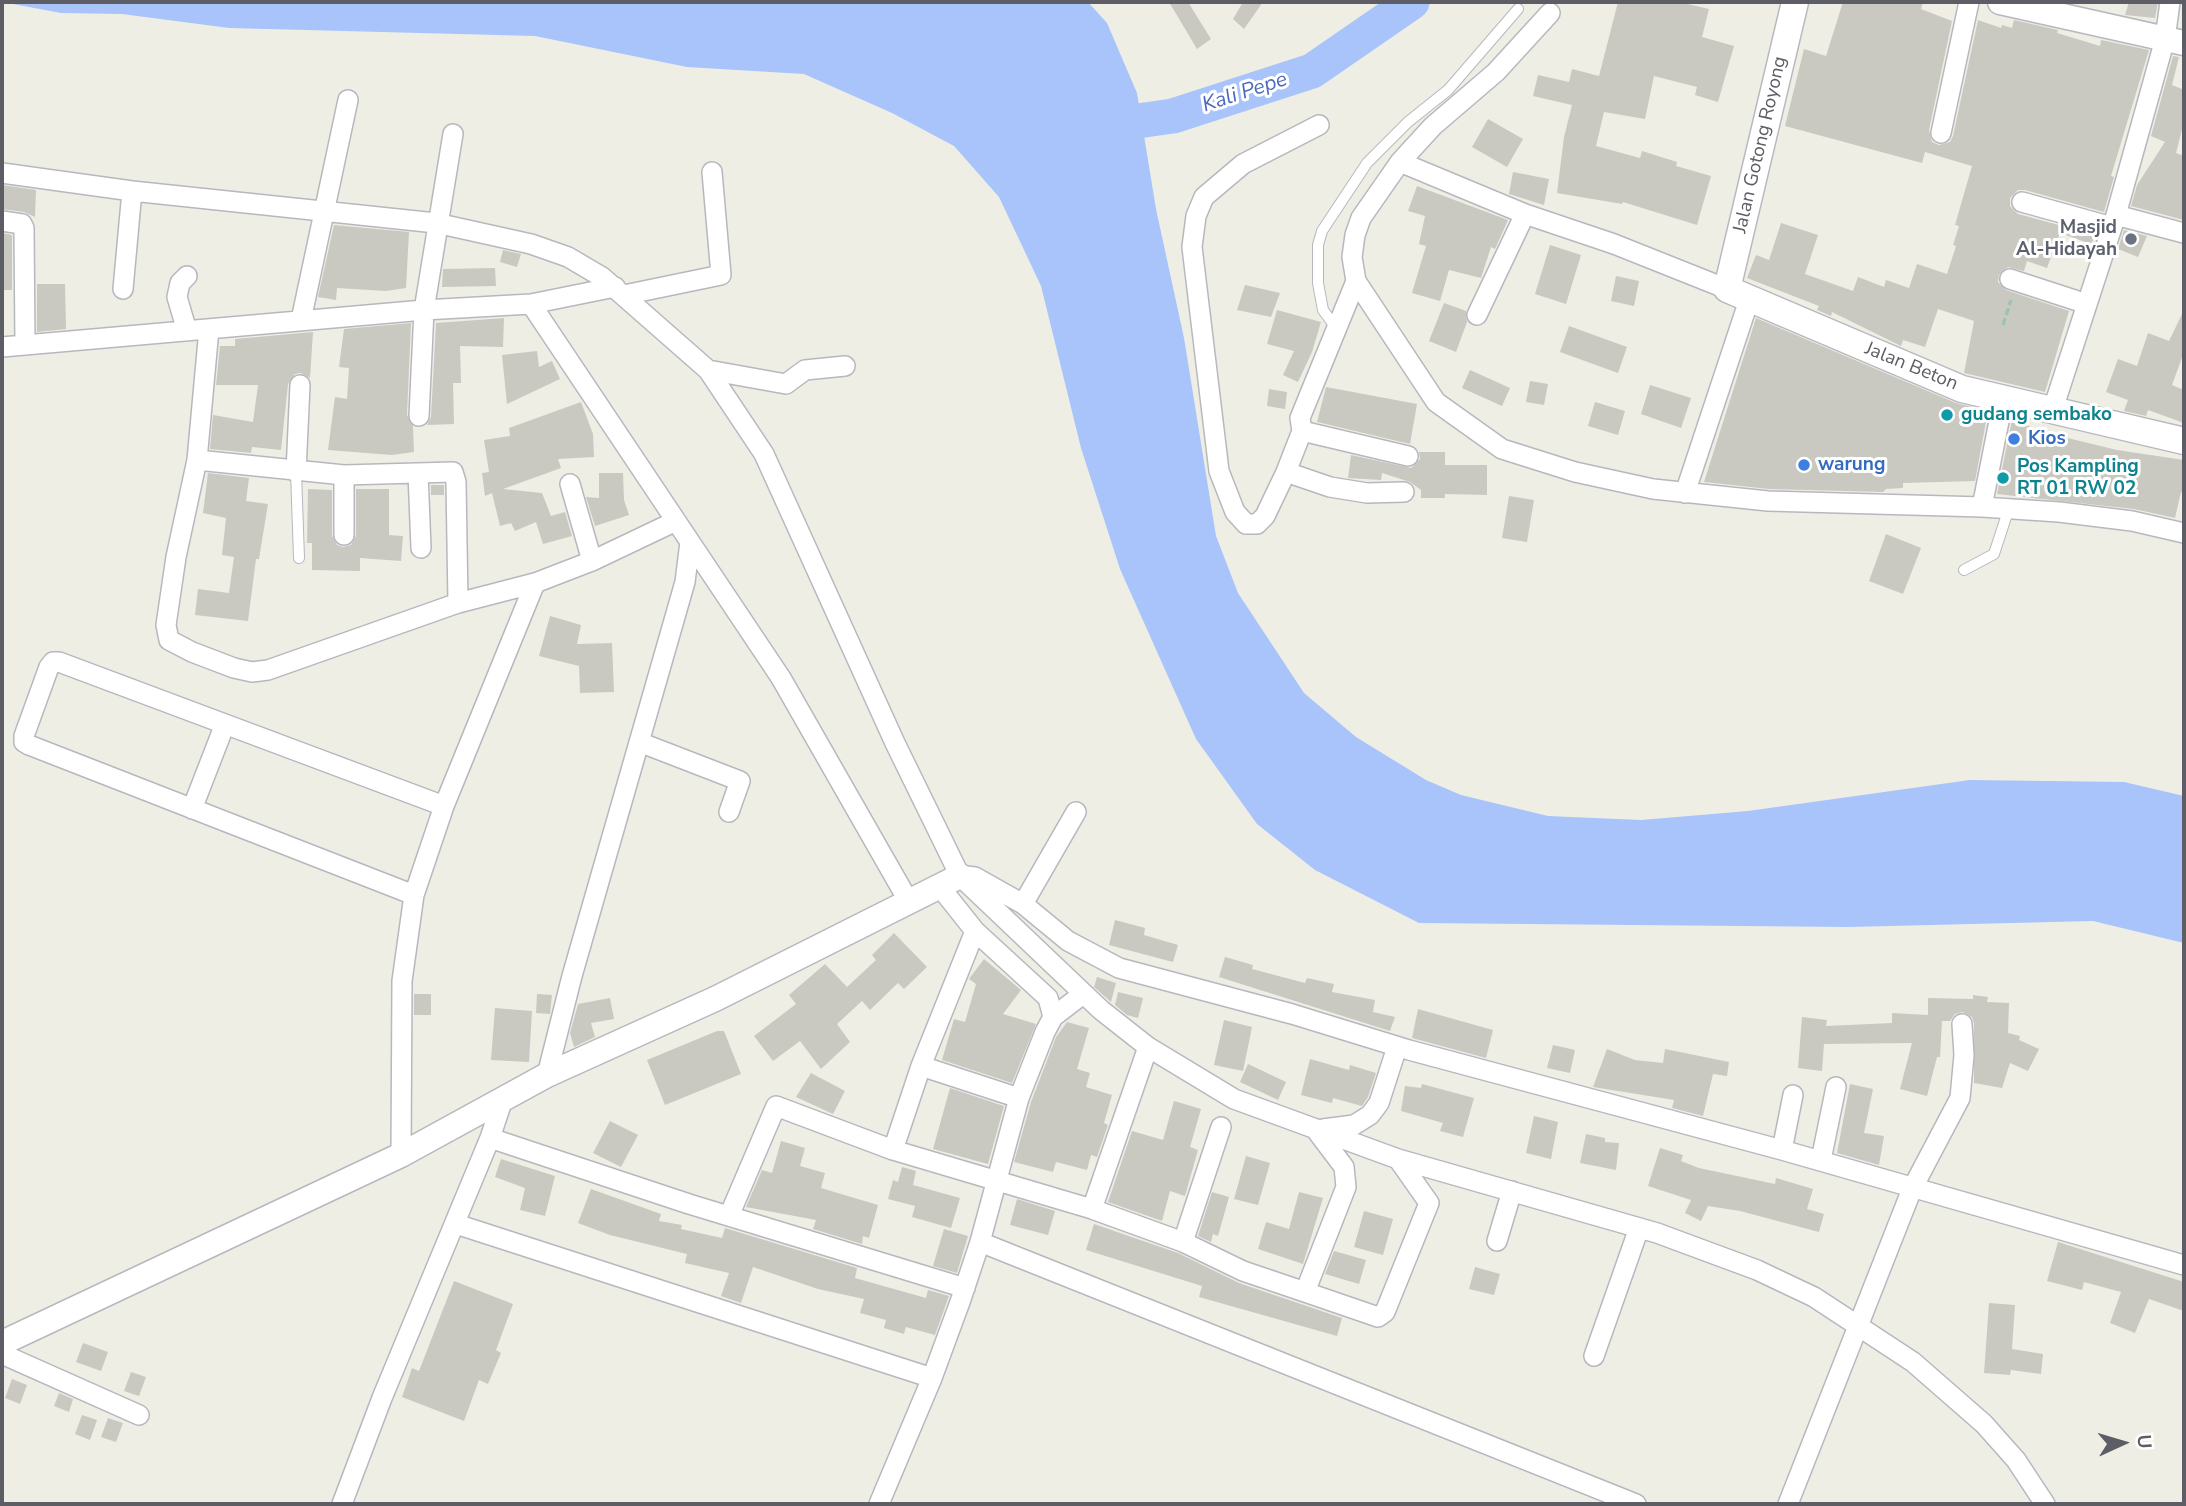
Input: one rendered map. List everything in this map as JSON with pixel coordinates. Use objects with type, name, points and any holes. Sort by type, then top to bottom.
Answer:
[{"type":"main road","name":"Jalan Gotong Royong","points":[[1738,294],[1795,2]]},
{"type":"main road","name":"Jalan Beton","points":[[1738,294],[1962,389],[2003,401],[2184,441]]},
{"type":"street","points":[[1941,133],[1969,2]]},
{"type":"street","points":[[2000,2],[2174,41]]},
{"type":"street","points":[[2052,412],[2174,41],[2170,2]]},
{"type":"street","points":[[1550,13],[1496,72],[1433,126],[1400,162],[1361,218],[1352,257],[1356,281],[1436,402],[1489,442],[1575,472],[1635,486],[1768,501],[2009,509],[2132,522],[2184,533]]},
{"type":"street","points":[[301,320],[322,209],[348,100]]},
{"type":"street","points":[[1319,125],[1243,164],[1204,197],[1196,216],[1192,247],[1219,471],[1235,512],[1246,524],[1257,524],[1265,516],[1286,472],[1302,430],[1300,418],[1356,281]]},
{"type":"street","points":[[419,416],[424,310],[436,223],[453,134]]},
{"type":"street","points":[[1400,162],[1525,214],[1614,244],[1738,294],[1685,493]]},
{"type":"street","points":[[2,347],[424,310],[531,304],[721,275],[712,172]]},
{"type":"street","points":[[2,173],[132,191],[436,223],[531,244],[568,257],[620,291],[708,370],[764,454],[895,743],[950,882],[975,931],[1048,998],[1053,1017]]},
{"type":"street","points":[[123,289],[132,191]]},
{"type":"street","points":[[2022,202],[2184,233]]},
{"type":"street","points":[[1477,315],[1525,214]]},
{"type":"street","points":[[2,221],[22,224],[24,228],[25,345]]},
{"type":"street","points":[[187,275],[180,283],[177,296],[187,331]]},
{"type":"street","points":[[2013,280],[2087,304]]},
{"type":"street","points":[[531,304],[781,678],[909,902]]},
{"type":"street","points":[[209,329],[197,460],[176,557],[166,625],[169,640],[173,643],[234,668],[252,672],[268,670],[458,603],[535,583],[593,561],[676,521]]},
{"type":"street","points":[[708,370],[786,384],[804,370],[845,366]]},
{"type":"street","points":[[296,472],[300,385]]},
{"type":"street","points":[[1982,507],[2003,401]]},
{"type":"street","points":[[1302,430],[1408,456]]},
{"type":"street","points":[[197,460],[344,475],[450,470],[455,475],[458,603]]},
{"type":"street","points":[[1286,472],[1330,487],[1367,493],[1404,492]]},
{"type":"street","points":[[418,473],[421,548]]},
{"type":"street","points":[[344,475],[344,535]]},
{"type":"street","points":[[570,484],[593,561]]},
{"type":"street","points":[[547,1075],[572,976],[685,582],[690,542]]},
{"type":"street","points":[[401,1155],[402,981],[414,895],[444,806],[535,583]]},
{"type":"street","points":[[414,895],[24,742],[49,667],[53,662],[59,662],[444,806]]},
{"type":"street","points":[[191,809],[225,724]]},
{"type":"street","points":[[639,742],[740,781],[729,812]]},
{"type":"street","points":[[1023,904],[1076,812]]},
{"type":"street","points":[[2,1343],[401,1155],[547,1075],[715,999],[950,882],[975,877],[1023,904],[1068,941],[1119,968],[1821,1160],[1912,1189],[2184,1265]]},
{"type":"street","points":[[950,882],[1148,1047],[1234,1099],[1398,1159],[1639,1228],[1757,1270],[1814,1297],[1913,1362],[1984,1424],[2016,1460],[2045,1504]]},
{"type":"street","points":[[893,1150],[921,1066],[975,931]]},
{"type":"street","points":[[879,1504],[932,1378],[965,1288],[998,1180],[1019,1098],[1053,1017],[1083,994]]},
{"type":"street","points":[[1788,1504],[1912,1189],[1960,1098],[1964,1055],[1962,1024]]},
{"type":"street","points":[[1315,1130],[1340,1129],[1370,1115],[1379,1103],[1397,1046]]},
{"type":"street","points":[[1092,1209],[1148,1047]]},
{"type":"street","points":[[921,1066],[1019,1098]]},
{"type":"street","points":[[1821,1160],[1836,1087]]},
{"type":"street","points":[[1782,1150],[1793,1096]]},
{"type":"street","points":[[342,1504],[382,1398],[456,1224],[503,1099]]},
{"type":"street","points":[[729,1216],[776,1106],[893,1150],[1092,1209],[1183,1242],[1243,1271],[1378,1317],[1385,1312],[1429,1203],[1398,1159]]},
{"type":"street","points":[[1183,1242],[1221,1127]]},
{"type":"street","points":[[1305,1292],[1346,1186],[1344,1167],[1315,1130]]},
{"type":"street","points":[[490,1138],[729,1216],[965,1288]]},
{"type":"street","points":[[1497,1241],[1512,1191]]},
{"type":"street","points":[[456,1224],[932,1378]]},
{"type":"street","points":[[1594,1356],[1639,1228]]},
{"type":"street","points":[[980,1242],[1636,1504]]},
{"type":"street","points":[[2,1354],[139,1415]]},
{"type":"lane","points":[[1337,328],[1323,310],[1319,291],[1318,245],[1322,231],[1367,163],[1408,122],[1448,90],[1518,9]]},
{"type":"lane","points":[[296,472],[299,558]]},
{"type":"lane","points":[[1964,570],[1994,554],[2009,509]]},
{"type":"path","points":[[2003,325],[2013,280]]},
{"type":"water","points":[[2,2],[1088,2],[1107,23],[1137,93],[1156,209],[1184,338],[1216,536],[1238,593],[1304,693],[1356,737],[1426,780],[1461,795],[1548,816],[1641,820],[1748,811],[1970,780],[2124,782],[2184,796],[2184,943],[2093,921],[1849,927],[1419,923],[1315,870],[1257,824],[1196,739],[1120,569],[1081,448],[1041,286],[999,197],[954,146],[892,113],[804,74],[687,67],[535,36],[229,28],[122,14],[61,13]]},
{"type":"building","points":[[1169,2],[1188,2],[1211,39],[1197,49]]},
{"type":"building","points":[[1243,2],[1263,2],[1244,29],[1233,19]]},
{"type":"building","points":[[1618,2],[1679,2],[1709,9],[1702,37],[1734,46],[1718,102],[1695,95],[1697,87],[1654,76],[1645,119],[1604,112],[1596,146],[1640,158],[1642,151],[1677,162],[1676,166],[1711,176],[1697,225],[1623,202],[1622,204],[1557,193],[1564,137],[1572,105],[1533,96],[1538,75],[1569,82],[1572,69],[1599,76]]},
{"type":"building","points":[[1843,2],[1923,2],[1921,9],[1952,21],[1929,130],[1932,142],[1939,145],[1950,142],[1953,136],[1978,20],[2001,28],[2002,25],[2012,28],[2014,20],[2058,30],[2057,33],[2100,46],[2101,40],[2149,50],[2111,176],[2114,177],[2104,212],[2025,190],[2018,190],[2010,198],[2010,206],[2018,214],[2096,235],[2091,244],[2060,233],[2047,268],[2027,261],[2024,271],[2008,267],[1999,275],[1998,282],[2006,290],[2069,311],[2045,392],[1964,373],[1974,321],[1938,309],[1925,347],[1903,340],[1901,346],[1832,312],[1831,316],[1817,310],[1819,306],[1747,278],[1756,255],[1769,260],[1781,223],[1818,235],[1805,274],[1853,291],[1858,277],[1884,287],[1886,280],[1909,288],[1917,264],[1947,274],[1956,246],[1953,245],[1959,226],[1955,225],[1972,166],[1925,152],[1922,163],[1785,126],[1804,49],[1826,56]]},
{"type":"building","points":[[2129,2],[2158,2],[2155,18],[2125,15]]},
{"type":"building","points":[[2173,56],[2179,57],[2172,85],[2184,90],[2184,121],[2176,153],[2184,156],[2184,220],[2131,206],[2137,185],[2165,142],[2151,136]]},
{"type":"building","points":[[1488,119],[1523,139],[1507,167],[1472,147]]},
{"type":"building","points":[[1513,172],[1549,179],[1544,205],[1509,194]]},
{"type":"building","points":[[2,185],[36,190],[35,217],[24,212],[2,209]]},
{"type":"building","points":[[1417,186],[1508,220],[1495,249],[1491,247],[1481,278],[1449,270],[1440,301],[1412,293],[1426,246],[1419,244],[1425,216],[1408,211]]},
{"type":"building","points":[[334,225],[409,232],[406,288],[386,291],[337,288],[336,300],[318,297]]},
{"type":"building","name":"Masjid Al-Hidayah","points":[[2124,230],[2147,236],[2138,257],[2118,249]]},
{"type":"building","points":[[2,233],[12,235],[12,290],[2,290]]},
{"type":"building","points":[[1550,245],[1581,255],[1566,304],[1535,294]]},
{"type":"building","points":[[503,250],[521,254],[517,267],[500,262]]},
{"type":"building","points":[[495,268],[496,286],[442,287],[443,269]]},
{"type":"building","points":[[1616,276],[1639,281],[1634,306],[1611,301]]},
{"type":"building","points":[[37,284],[65,284],[66,329],[37,332]]},
{"type":"building","points":[[1245,285],[1280,293],[1271,317],[1237,310]]},
{"type":"building","points":[[1444,303],[1466,311],[1467,322],[1456,352],[1429,341]]},
{"type":"building","points":[[1277,310],[1321,322],[1312,352],[1298,382],[1283,375],[1294,351],[1267,344]]},
{"type":"building","points":[[2184,310],[2184,352],[2172,385],[2184,390],[2184,423],[2148,410],[2146,416],[2124,411],[2128,400],[2106,392],[2118,359],[2137,366],[2148,333],[2169,341]]},
{"type":"building","points":[[504,318],[503,347],[460,346],[461,383],[453,383],[454,424],[427,425],[431,417],[436,323]]},
{"type":"building","points":[[1756,318],[1956,403],[1988,411],[1975,481],[1903,483],[1903,488],[1886,489],[1883,492],[1769,489],[1704,482]]},
{"type":"building","points":[[411,323],[407,415],[413,426],[414,452],[392,455],[328,450],[335,397],[347,399],[349,368],[339,367],[344,329]]},
{"type":"building","points":[[1569,326],[1627,347],[1618,373],[1560,352]]},
{"type":"building","points":[[313,332],[310,378],[301,373],[295,374],[288,384],[281,450],[252,447],[251,453],[210,449],[213,415],[253,422],[258,385],[216,385],[220,346],[235,346],[235,339]]},
{"type":"building","points":[[537,351],[539,367],[552,361],[560,379],[507,404],[502,355]]},
{"type":"building","points":[[1470,370],[1510,388],[1502,406],[1462,388]]},
{"type":"building","points":[[1530,381],[1548,384],[1544,405],[1526,402]]},
{"type":"building","points":[[1650,385],[1691,398],[1681,428],[1641,414]]},
{"type":"building","points":[[1326,387],[1417,404],[1410,444],[1317,422]]},
{"type":"building","points":[[1269,389],[1287,392],[1285,409],[1267,406]]},
{"type":"building","points":[[581,402],[593,434],[594,457],[558,459],[561,468],[503,489],[542,493],[551,516],[565,512],[572,536],[543,544],[536,522],[515,531],[511,523],[500,526],[492,493],[485,496],[482,473],[489,472],[484,440],[510,436],[509,428]]},
{"type":"building","points":[[1595,402],[1625,411],[1618,435],[1588,426]]},
{"type":"building","points":[[2012,420],[2047,433],[2117,450],[2184,460],[2184,493],[2181,492],[2175,518],[2134,509],[1997,494]]},
{"type":"building","points":[[1419,452],[1445,452],[1445,465],[1487,465],[1487,495],[1445,494],[1445,498],[1421,498],[1421,490],[1410,482],[1382,473],[1381,480],[1348,478],[1351,455],[1411,468],[1420,459]]},
{"type":"building","points":[[208,473],[249,478],[246,501],[268,504],[259,559],[256,559],[248,621],[195,615],[198,589],[229,593],[234,557],[222,555],[226,518],[203,513]]},
{"type":"building","points":[[599,473],[623,473],[624,500],[629,515],[595,526],[586,497],[599,498]]},
{"type":"building","points":[[431,485],[444,485],[444,495],[431,495]]},
{"type":"building","points":[[308,489],[332,490],[332,536],[337,545],[343,547],[351,545],[356,536],[356,489],[389,489],[389,535],[403,536],[401,561],[360,558],[360,571],[312,570],[312,543],[307,543]]},
{"type":"building","points":[[1509,496],[1534,500],[1527,542],[1502,538]]},
{"type":"building","points":[[1886,534],[1921,548],[1903,594],[1869,581]]},
{"type":"building","points":[[550,616],[581,625],[577,644],[612,643],[614,692],[580,693],[579,666],[539,656]]},
{"type":"building","points":[[1115,920],[1145,928],[1144,935],[1178,945],[1173,962],[1109,945]]},
{"type":"building","points":[[894,933],[927,967],[904,989],[898,983],[870,1010],[862,1001],[837,1024],[850,1042],[821,1069],[800,1041],[773,1061],[754,1036],[796,1004],[789,995],[825,964],[847,987],[876,960],[872,955]]},
{"type":"building","points":[[1225,957],[1253,965],[1252,969],[1305,983],[1307,978],[1334,984],[1332,992],[1375,1000],[1373,1012],[1395,1017],[1390,1031],[1219,977]]},
{"type":"building","points":[[984,959],[1021,990],[1003,1014],[1036,1024],[1012,1083],[942,1060],[954,1019],[965,1022],[976,984],[969,979]]},
{"type":"building","points":[[1097,977],[1116,983],[1111,1002],[1094,987]]},
{"type":"building","points":[[1118,992],[1143,998],[1138,1018],[1127,1015],[1115,1005]]},
{"type":"building","points":[[414,994],[431,994],[431,1015],[414,1015]]},
{"type":"building","points":[[537,994],[552,995],[550,1014],[536,1013]]},
{"type":"building","points":[[1973,995],[1988,997],[1987,1002],[2009,1003],[2008,1033],[2020,1036],[2019,1040],[2039,1049],[2028,1071],[2010,1063],[2002,1088],[1974,1083],[1974,1023],[1972,1017],[1962,1012],[1955,1014],[1950,1021],[1942,1021],[1940,1057],[1937,1057],[1927,1096],[1900,1089],[1912,1043],[1824,1044],[1822,1071],[1798,1068],[1802,1017],[1827,1020],[1826,1026],[1892,1023],[1892,1013],[1928,1015],[1928,998],[1973,999]]},
{"type":"building","points":[[610,998],[614,1019],[591,1023],[595,1037],[574,1047],[570,1033],[578,1004]]},
{"type":"building","points":[[495,1008],[532,1011],[529,1062],[491,1060]]},
{"type":"building","points":[[1418,1009],[1493,1030],[1486,1058],[1412,1038]]},
{"type":"building","points":[[1224,1020],[1252,1027],[1243,1071],[1214,1065]]},
{"type":"building","points":[[1067,1022],[1089,1028],[1077,1069],[1090,1073],[1086,1087],[1112,1095],[1104,1123],[1108,1125],[1097,1157],[1091,1155],[1087,1170],[1056,1162],[1053,1172],[1014,1162],[1031,1102],[1056,1037]]},
{"type":"building","points":[[717,1031],[724,1031],[741,1074],[665,1105],[647,1060]]},
{"type":"building","points":[[1553,1045],[1575,1050],[1570,1073],[1547,1068]]},
{"type":"building","points":[[1607,1049],[1635,1060],[1663,1063],[1665,1049],[1729,1062],[1727,1076],[1713,1074],[1703,1116],[1672,1108],[1674,1100],[1593,1087]]},
{"type":"building","points":[[1310,1059],[1349,1070],[1350,1065],[1376,1073],[1362,1106],[1333,1098],[1332,1103],[1301,1095]]},
{"type":"building","points":[[1248,1064],[1286,1082],[1278,1100],[1240,1082]]},
{"type":"building","points":[[811,1073],[845,1091],[833,1114],[796,1097]]},
{"type":"building","points":[[1422,1084],[1474,1098],[1463,1137],[1440,1131],[1443,1123],[1401,1111],[1405,1086],[1421,1088]]},
{"type":"building","points":[[1850,1084],[1873,1089],[1864,1133],[1884,1136],[1879,1165],[1837,1153]]},
{"type":"building","points":[[950,1088],[1004,1106],[988,1164],[933,1149]]},
{"type":"building","points":[[1174,1101],[1201,1109],[1190,1147],[1198,1150],[1185,1196],[1170,1191],[1162,1221],[1108,1202],[1132,1131],[1163,1140]]},
{"type":"building","points":[[1534,1116],[1558,1122],[1551,1159],[1526,1153]]},
{"type":"building","points":[[610,1121],[638,1135],[621,1167],[593,1153]]},
{"type":"building","points":[[1586,1134],[1605,1138],[1605,1142],[1619,1143],[1616,1170],[1580,1163]]},
{"type":"building","points":[[781,1141],[805,1148],[800,1166],[825,1173],[821,1188],[878,1205],[869,1238],[863,1236],[862,1244],[813,1229],[816,1220],[746,1207],[762,1170],[772,1173]]},
{"type":"building","points":[[1660,1148],[1683,1155],[1681,1161],[1699,1168],[1775,1184],[1776,1178],[1813,1189],[1807,1209],[1824,1214],[1819,1232],[1740,1211],[1708,1206],[1701,1221],[1685,1213],[1691,1200],[1648,1186]]},
{"type":"building","points":[[1246,1156],[1270,1163],[1258,1205],[1234,1199]]},
{"type":"building","points":[[501,1159],[555,1176],[545,1216],[520,1210],[525,1188],[495,1177]]},
{"type":"building","points":[[902,1167],[916,1171],[913,1185],[960,1198],[951,1228],[912,1217],[915,1206],[888,1199],[893,1180],[898,1182]]},
{"type":"building","points":[[591,1189],[661,1214],[659,1221],[682,1225],[681,1229],[722,1238],[725,1228],[857,1268],[855,1278],[926,1298],[928,1290],[949,1296],[935,1335],[906,1327],[904,1334],[884,1328],[886,1320],[860,1313],[864,1299],[818,1289],[753,1267],[741,1303],[721,1296],[729,1273],[685,1263],[687,1254],[610,1235],[578,1223]]},
{"type":"building","points":[[1212,1192],[1229,1197],[1218,1236],[1213,1234],[1211,1242],[1198,1236]]},
{"type":"building","points":[[1299,1192],[1323,1198],[1303,1264],[1258,1249],[1266,1222],[1289,1229]]},
{"type":"building","points":[[1017,1199],[1055,1211],[1048,1235],[1010,1225]]},
{"type":"building","points":[[1364,1211],[1393,1219],[1383,1255],[1354,1247]]},
{"type":"building","points":[[1094,1224],[1178,1253],[1239,1283],[1342,1318],[1337,1336],[1199,1297],[1202,1286],[1086,1250]]},
{"type":"building","points":[[944,1229],[968,1236],[957,1273],[933,1266]]},
{"type":"building","points":[[2058,1242],[2184,1282],[2184,1311],[2149,1299],[2135,1333],[2110,1323],[2121,1292],[2084,1282],[2082,1290],[2047,1281]]},
{"type":"building","points":[[1334,1251],[1366,1260],[1359,1284],[1325,1274]]},
{"type":"building","points":[[1475,1267],[1500,1274],[1494,1295],[1469,1289]]},
{"type":"building","points":[[454,1281],[513,1304],[496,1350],[501,1353],[488,1384],[479,1380],[464,1421],[402,1397],[412,1368],[419,1371]]},
{"type":"building","points":[[1989,1303],[2015,1305],[2012,1349],[2043,1354],[2041,1374],[2011,1370],[2010,1375],[1984,1373]]},
{"type":"building","points":[[83,1343],[108,1352],[101,1371],[76,1362]]},
{"type":"building","points":[[131,1372],[146,1377],[139,1396],[124,1391]]},
{"type":"building","points":[[12,1379],[27,1385],[20,1404],[5,1398]]},
{"type":"building","points":[[59,1393],[73,1399],[69,1412],[54,1406]]},
{"type":"building","points":[[82,1415],[97,1420],[90,1440],[75,1434]]},
{"type":"building","points":[[108,1418],[123,1423],[116,1442],[101,1437]]},
{"type":"waterway","name":"Kali Pepe","points":[[1095,127],[1173,116],[1312,71],[1412,2]]},
{"type":"place","name":"Masjid Al-Hidayah","points":[[2131,239]]},
{"type":"place","name":"gudang sembako","points":[[1947,415]]},
{"type":"place","name":"Kios","points":[[2014,439]]},
{"type":"place","name":"warung","points":[[1804,465]]},
{"type":"place","name":"Pos Kampling RT 01 RW 02","points":[[2003,478]]}]
